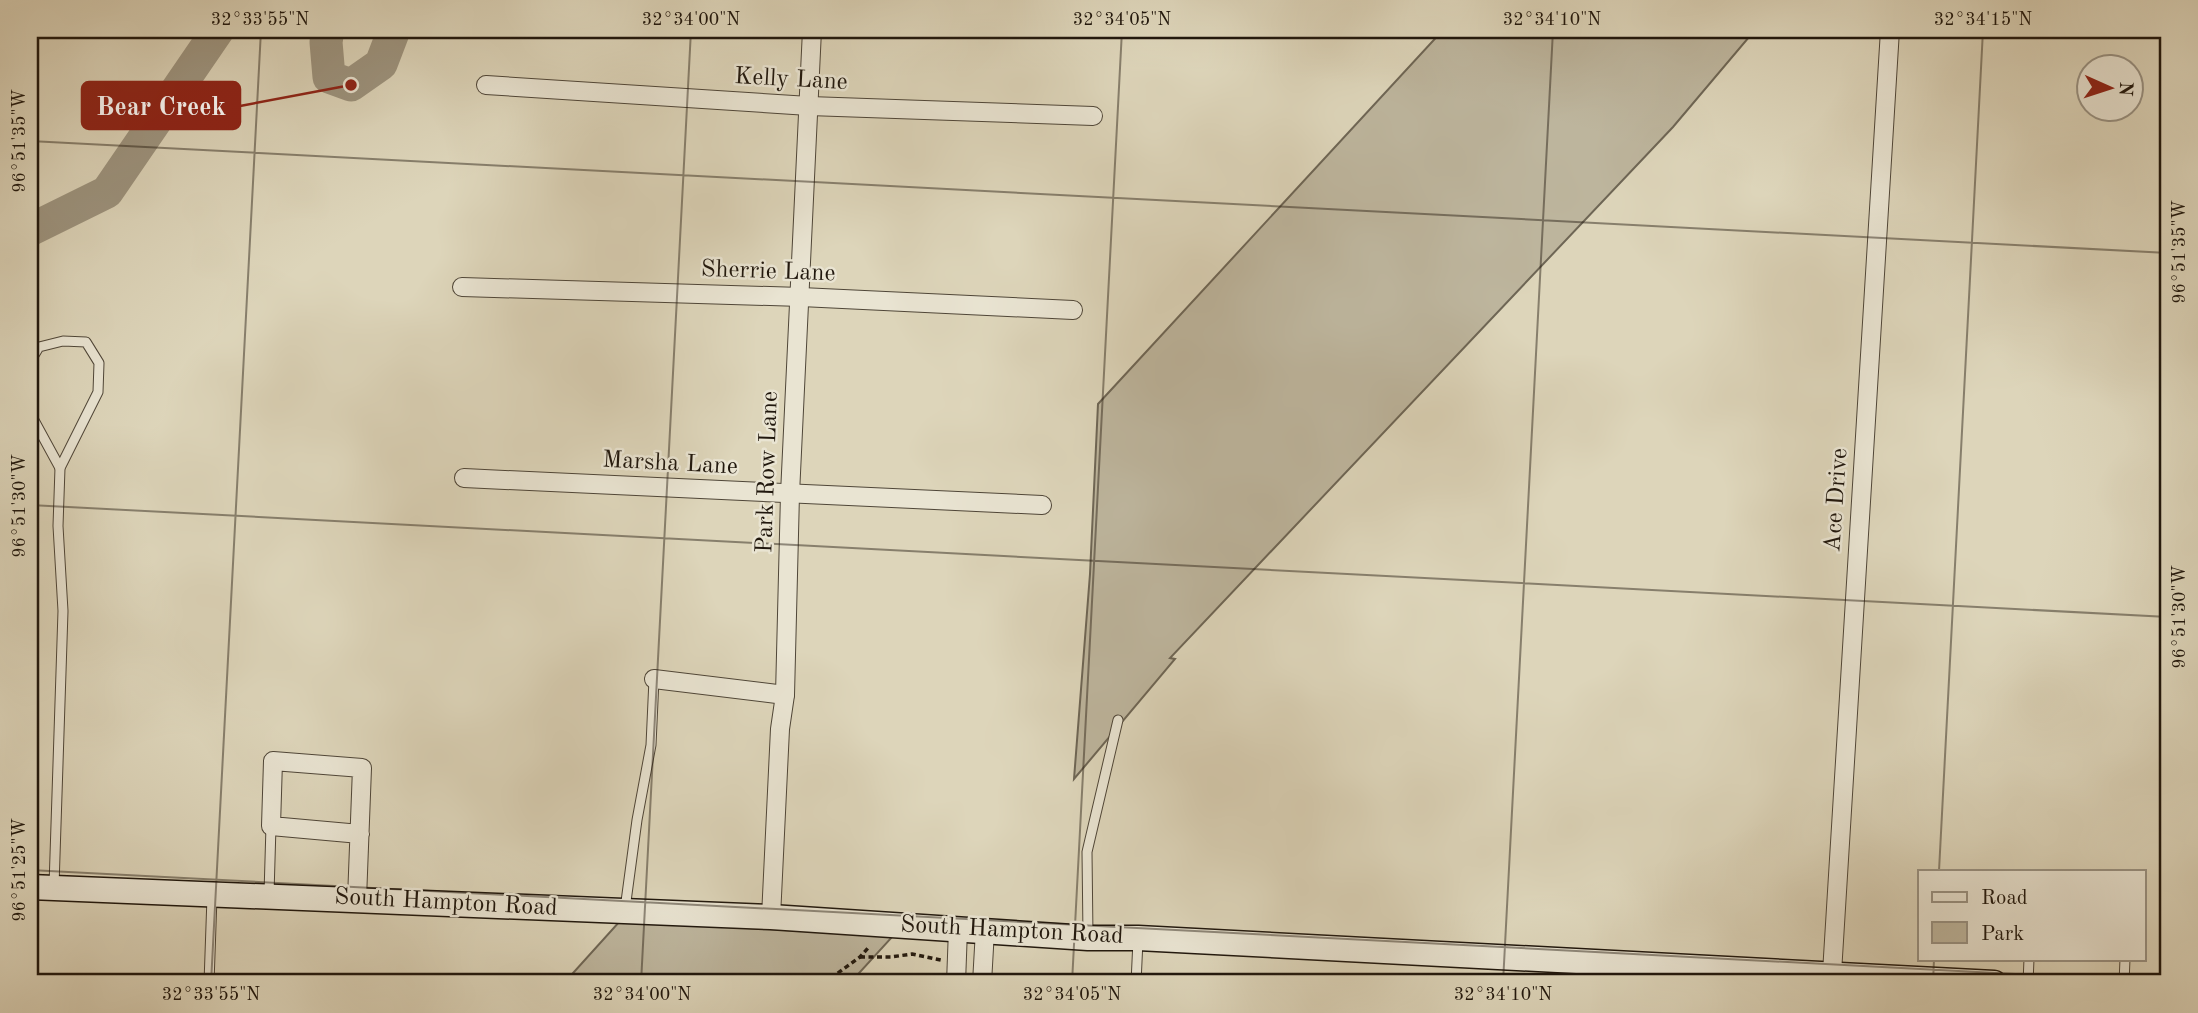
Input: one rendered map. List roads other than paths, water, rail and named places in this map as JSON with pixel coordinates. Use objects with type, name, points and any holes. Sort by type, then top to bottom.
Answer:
[{"type":"main road","name":"South Hampton Road","points":[[42,887],[771,917],[1088,938],[1138,938],[1994,983]]},
{"type":"street","name":"Park Row Lane","points":[[771,917],[780,729],[785,695],[790,494],[812,30]]},
{"type":"street","name":"Ace Drive","points":[[1832,974],[1889,30]]},
{"type":"street","name":"Kelly Lane","points":[[486,85],[809,106],[1093,116]]},
{"type":"street","name":"Sherrie Lane","points":[[462,287],[801,297],[1073,310]]},
{"type":"street","name":"Marsha Lane","points":[[464,478],[1042,505]]},
{"type":"street","points":[[654,679],[785,695]]},
{"type":"street","points":[[357,899],[360,834],[362,768],[272,761],[271,826],[360,834]]},
{"type":"street","points":[[956,983],[958,929]]},
{"type":"street","points":[[982,983],[985,930]]},
{"type":"lane","points":[[30,362],[39,347],[63,341],[86,342],[99,363],[98,392],[60,468],[58,526],[63,611],[42,887]]},
{"type":"lane","points":[[30,413],[60,468]]},
{"type":"lane","points":[[625,911],[637,820],[651,745],[654,679]]},
{"type":"lane","points":[[1088,938],[1087,852],[1118,720]]},
{"type":"lane","points":[[269,897],[271,826]]},
{"type":"lane","points":[[209,983],[212,895]]},
{"type":"lane","points":[[1136,983],[1138,938]]},
{"type":"lane","points":[[2028,983],[2029,960]]},
{"type":"lane","points":[[2124,983],[2125,960]]},
{"type":"waterway","points":[[30,230],[107,192],[218,30]]},
{"type":"waterway","points":[[328,30],[326,42],[329,77],[351,85],[381,64],[394,30]]},
{"type":"place","name":"Bear Creek","points":[[351,85]]}]
